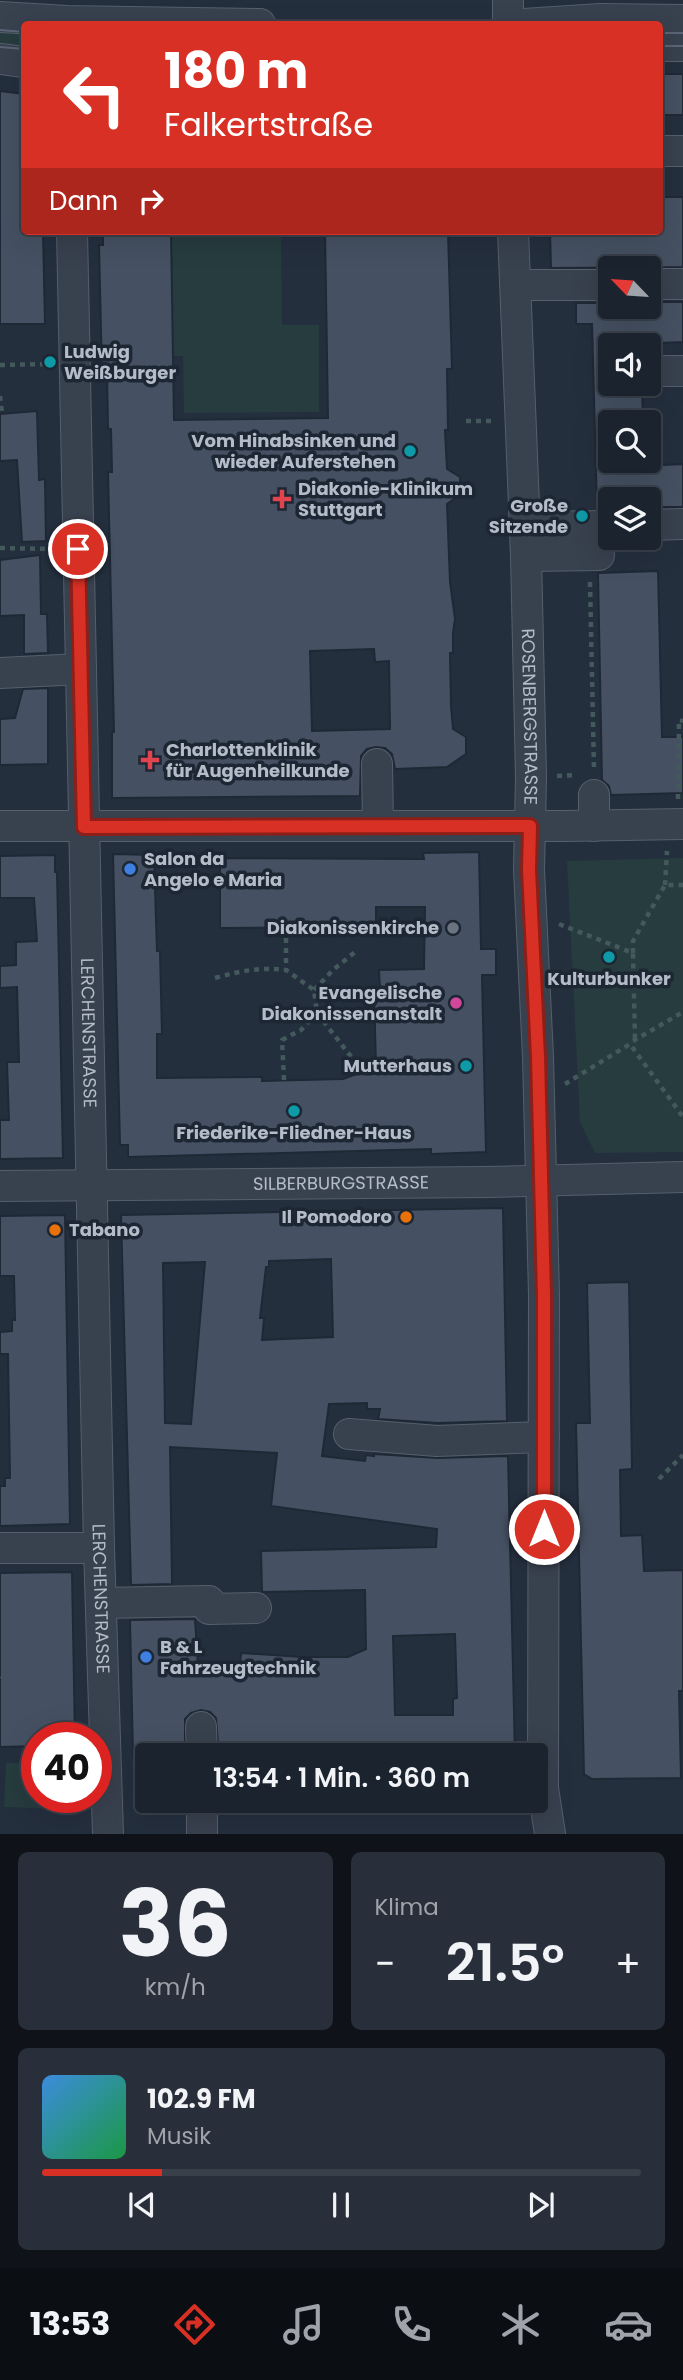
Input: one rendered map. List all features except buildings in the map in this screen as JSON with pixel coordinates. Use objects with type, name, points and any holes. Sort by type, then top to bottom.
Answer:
[{"type":"street","points":[[508,0],[508,21]]},
{"type":"street","points":[[0,17],[66,15],[195,21]]},
{"type":"street","points":[[555,21],[683,20]]},
{"type":"street","points":[[663,46],[683,46]]},
{"type":"street","points":[[0,59],[21,62]]},
{"type":"street","points":[[663,151],[683,151]]},
{"type":"street","name":"LERCHENSTRASSE","points":[[72,235],[99,1548],[108,1834]]},
{"type":"street","name":"ROSENBERGSTRASSE","points":[[513,235],[531,777],[540,826],[529,870],[544,1295],[543,1788],[550,1834]]},
{"type":"street","points":[[662,285],[683,284]]},
{"type":"street","points":[[516,285],[598,285]]},
{"type":"street","points":[[661,525],[683,524]]},
{"type":"street","points":[[525,542],[598,528]]},
{"type":"street","points":[[525,542],[594,566]]},
{"type":"street","points":[[0,673],[81,669]]},
{"type":"street","points":[[377,764],[378,826]]},
{"type":"street","points":[[594,783],[594,826]]},
{"type":"street","points":[[0,826],[680,824]]},
{"type":"street","name":"SILBERBURGSTRASSE","points":[[0,1186],[541,1181],[683,1177]]},
{"type":"street","points":[[349,1434],[437,1441],[544,1437]]},
{"type":"street","points":[[0,1548],[99,1548]]},
{"type":"street","points":[[101,1603],[209,1601],[209,1608],[256,1608]]},
{"type":"street","points":[[202,1813],[202,1834]]},
{"type":"path","points":[[0,365],[74,363]]},
{"type":"path","points":[[0,396],[2,414]]},
{"type":"path","points":[[0,548],[78,549]]},
{"type":"path","points":[[594,566],[594,783]]},
{"type":"path","points":[[680,824],[679,720],[683,721]]},
{"type":"path","points":[[683,885],[665,885],[633,941],[633,1042],[683,1118]]},
{"type":"path","points":[[559,926],[633,953]]},
{"type":"path","points":[[286,928],[286,970]]},
{"type":"path","points":[[314,990],[355,952]]},
{"type":"path","points":[[215,978],[244,970],[286,970],[314,990],[317,1013],[363,1072]]},
{"type":"path","points":[[564,1084],[683,1012]]},
{"type":"path","points":[[284,1080],[282,1040],[301,1030],[317,1013]]},
{"type":"path","points":[[659,1479],[683,1455]]},
{"type":"green space","points":[[0,20],[21,24],[21,51],[0,49]]},
{"type":"green space","points":[[170,235],[281,235],[282,325],[319,325],[319,412],[184,413],[183,356],[171,356]]},
{"type":"green space","points":[[683,858],[683,1152],[595,1153],[580,1122],[567,861]]},
{"type":"green space","points":[[6,1763],[21,1763],[21,1808],[4,1807]]},
{"type":"tram line","points":[[0,30],[21,32]]},
{"type":"tram line","points":[[663,33],[683,33]]},
{"type":"tram line","points":[[663,46],[683,46]]},
{"type":"tram line","points":[[0,47],[21,49]]},
{"type":"place","name":"Ludwig Weißburger","points":[[50,362]]},
{"type":"place","name":"Vom Hinabsinken und wieder Auferstehen","points":[[410,451]]},
{"type":"place","name":"Diakonie-Klinikum Stuttgart","points":[[282,499]]},
{"type":"place","name":"Große Sitzende","points":[[582,516]]},
{"type":"place","name":"Charlottenklinik für Augenheilkunde","points":[[150,760]]},
{"type":"place","name":"Salon da Angelo e Maria","points":[[130,869]]},
{"type":"place","name":"Diakonissenkirche","points":[[453,928]]},
{"type":"place","name":"Kulturbunker","points":[[609,957]]},
{"type":"place","name":"Evangelische Diakonissenanstalt","points":[[456,1003]]},
{"type":"place","name":"Mutterhaus","points":[[466,1066]]},
{"type":"place","name":"Friederike-Fliedner-Haus","points":[[294,1111]]},
{"type":"place","name":"Il Pomodoro","points":[[406,1217]]},
{"type":"place","name":"Tabano","points":[[55,1230]]},
{"type":"place","name":"B & L Fahrzeugtechnik","points":[[146,1657]]},
{"type":"route","points":[[78,549],[84,827],[530,826],[529,870],[538,1057],[544,1295],[544,1529]]}]
